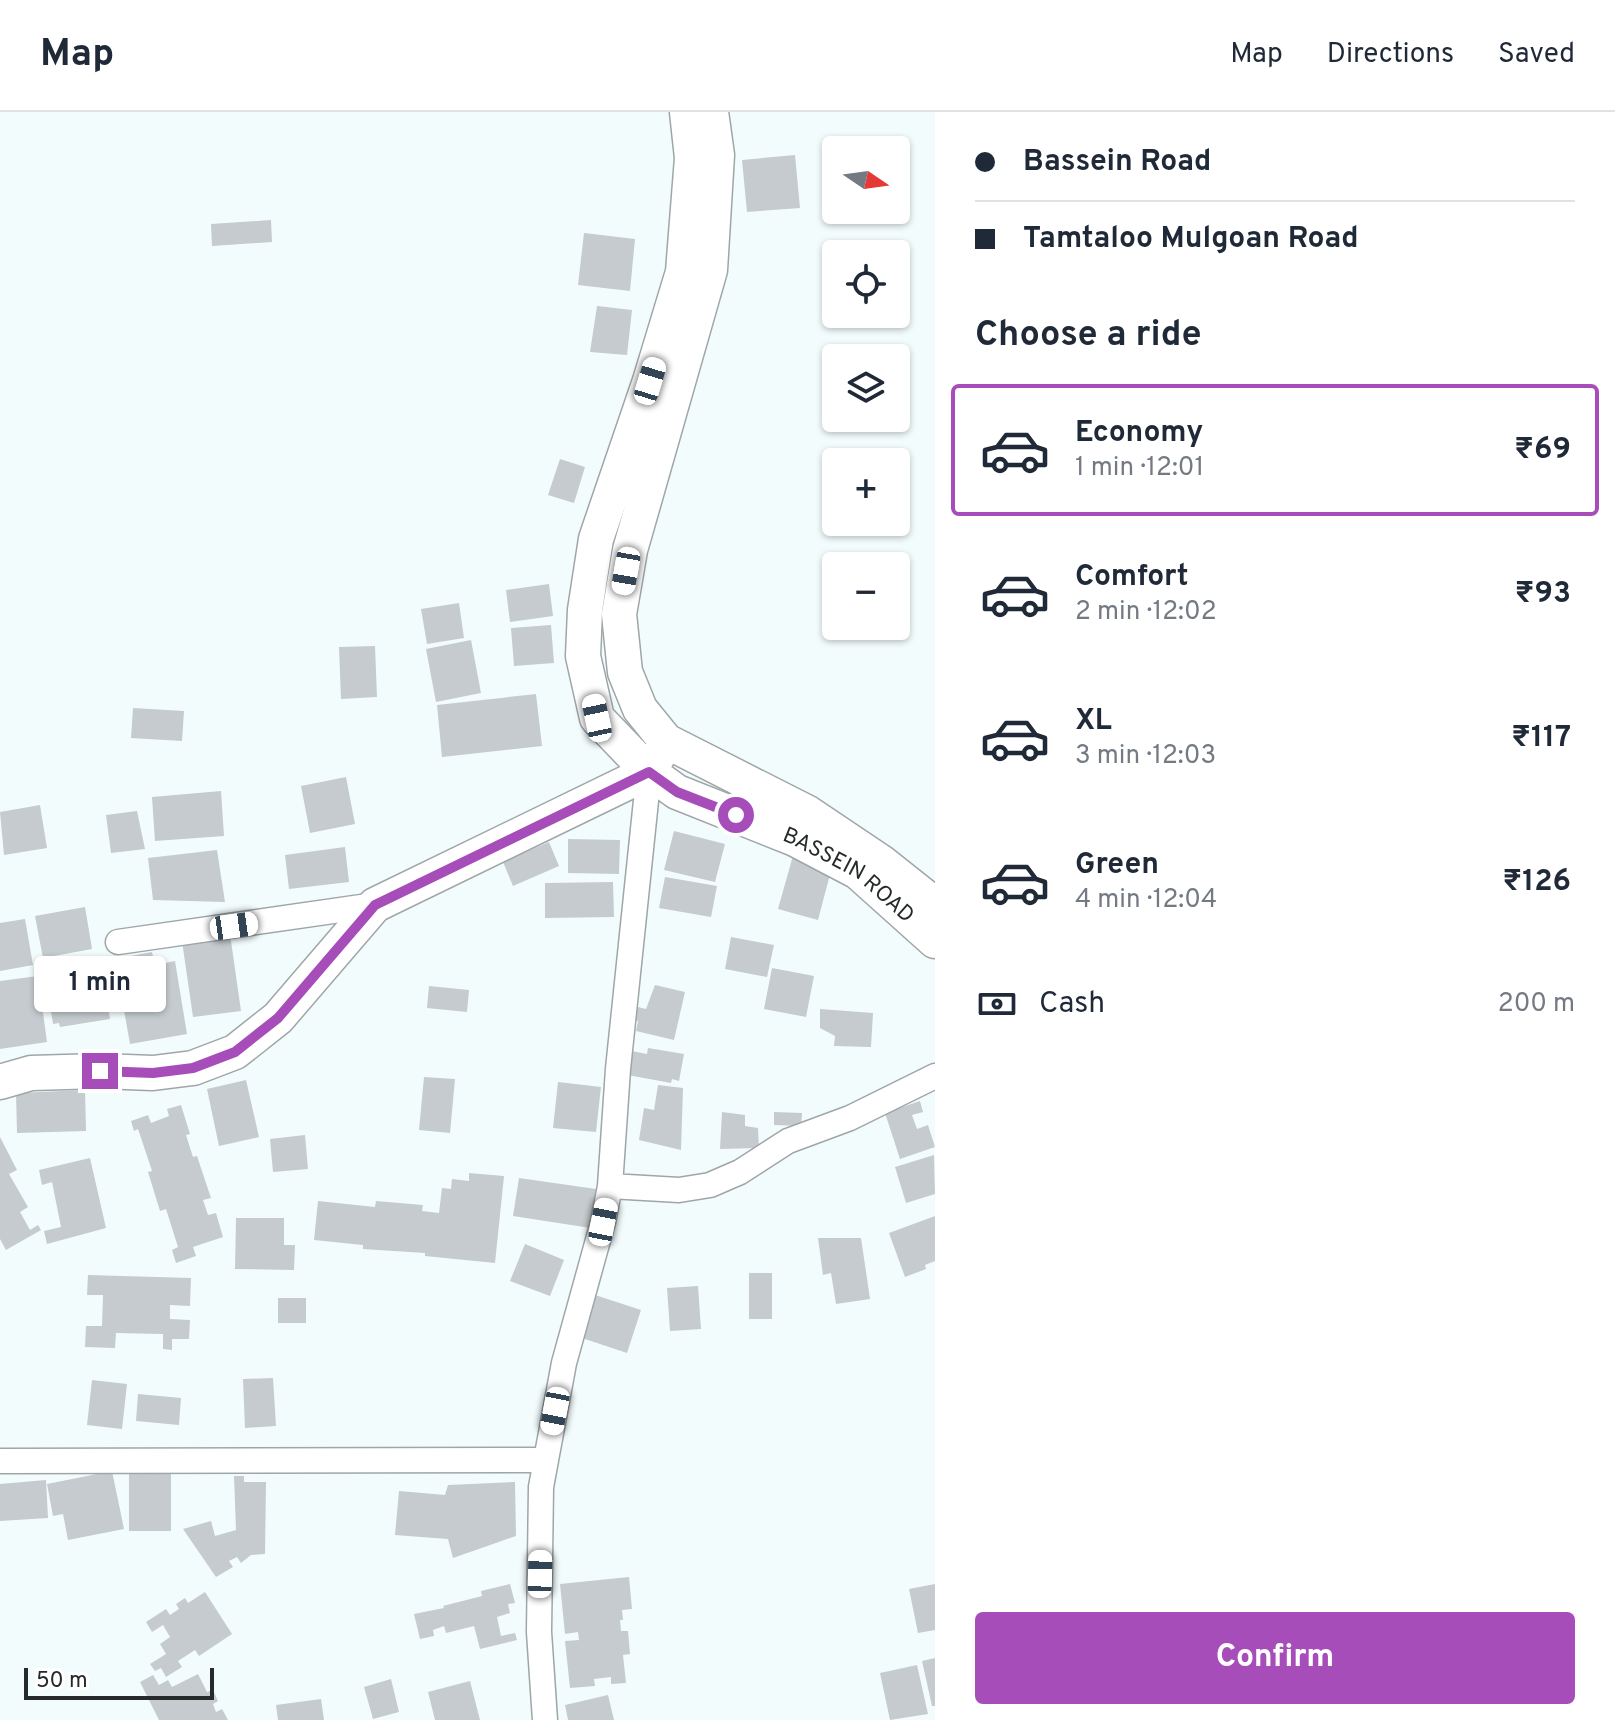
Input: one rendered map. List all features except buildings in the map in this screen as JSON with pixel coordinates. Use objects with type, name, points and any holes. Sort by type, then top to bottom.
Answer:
[{"type":"main road","name":"BASSEIN ROAD","points":[[687,112],[692,158],[683,272],[596,539],[585,610],[583,656],[597,718],[649,772],[677,792],[795,839],[858,872],[935,941]]},
{"type":"main road","points":[[0,1082],[31,1073],[166,1072],[193,1068],[235,1052],[278,1018],[375,905],[649,772],[666,741],[640,709],[625,672],[619,614],[630,550],[710,270],[717,155],[711,112]]},
{"type":"main road","name":"BASSEIN ROAD","points":[[666,741],[808,813],[935,905]]},
{"type":"street","points":[[545,1720],[539,1632],[541,1487],[564,1363],[610,1186],[618,1069],[649,772]]},
{"type":"street","points":[[118,942],[375,905]]},
{"type":"street","points":[[610,1186],[679,1190],[710,1185],[740,1172],[788,1141],[850,1118],[935,1076]]},
{"type":"street","points":[[0,1461],[546,1460]]},
{"type":"route","points":[[100,1071],[153,1073],[193,1068],[235,1052],[278,1018],[375,905],[649,772],[677,792],[736,815]]}]
